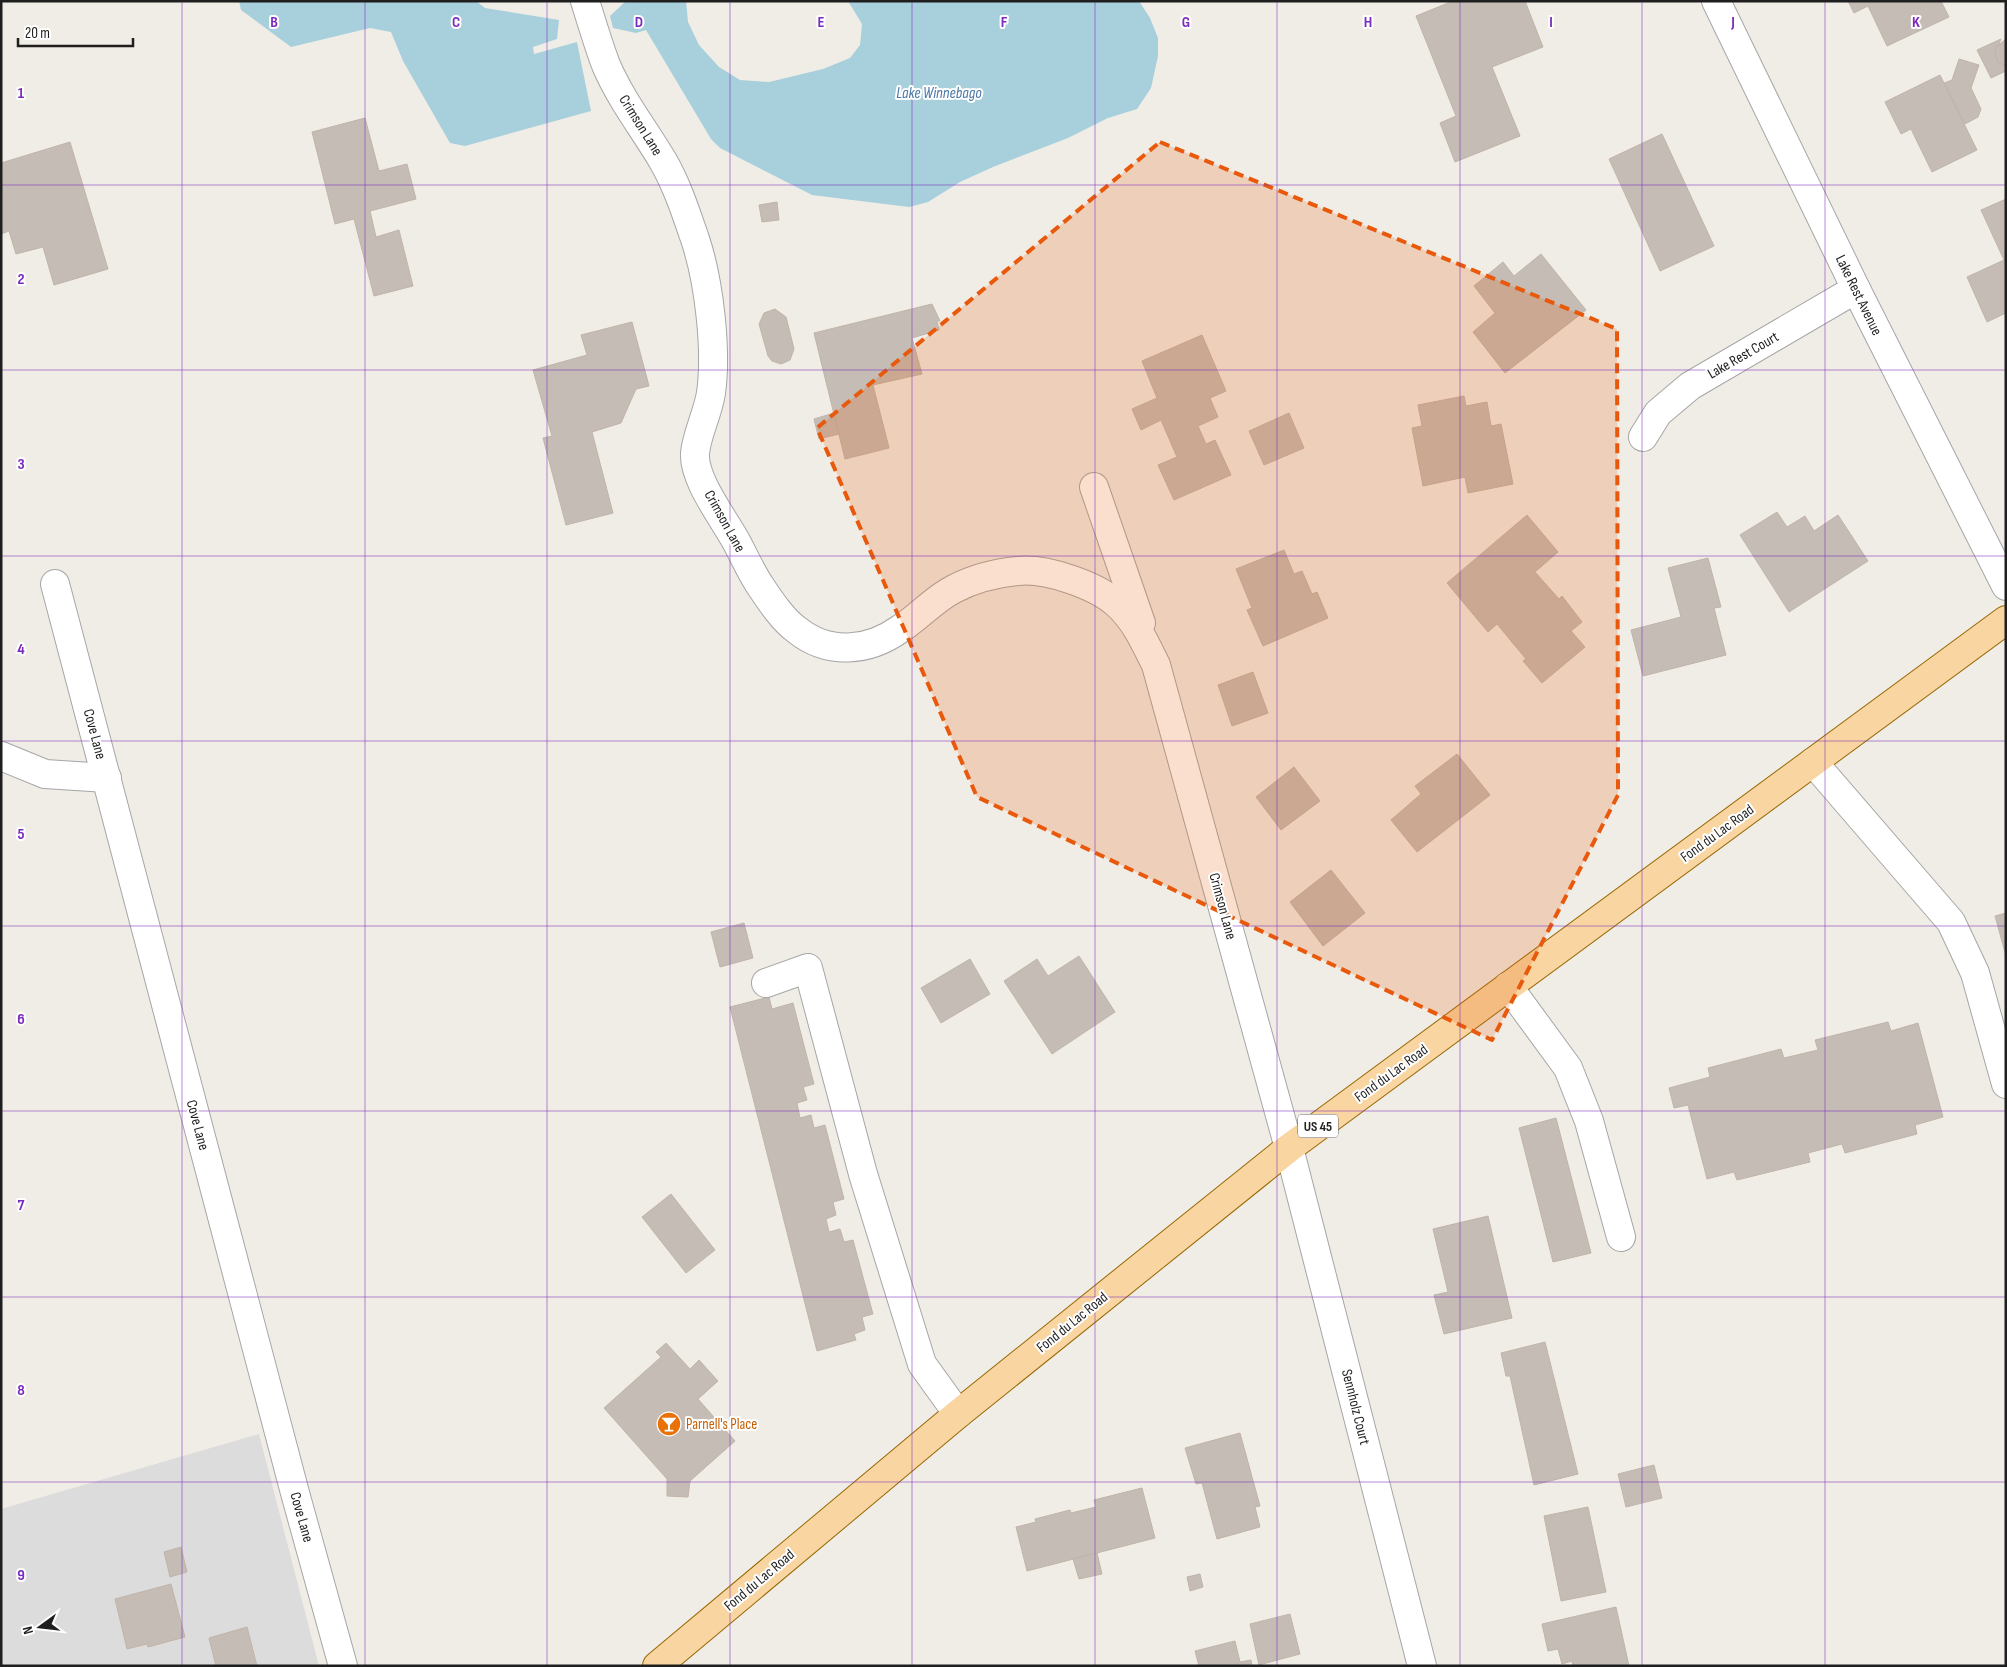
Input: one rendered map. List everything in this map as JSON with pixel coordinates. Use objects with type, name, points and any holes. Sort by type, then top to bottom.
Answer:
[{"type":"main road","name":"Fond du Lac Road","points":[[657,1666],[958,1414],[1289,1148],[2006,620]]},
{"type":"street","name":"Crimson Lane","points":[[585,1],[606,66],[619,91],[664,163],[677,192],[705,272],[713,352],[712,374],[711,395],[695,453],[696,467],[761,587],[794,628],[814,643],[832,648],[854,647],[872,643],[900,630],[953,589],[988,576],[1020,570],[1053,574],[1090,587],[1116,603],[1134,624],[1156,665]]},
{"type":"street","name":"Lake Rest Avenue","points":[[1716,1],[1856,289],[2006,586]]},
{"type":"street","name":"Lake Rest Court","points":[[1643,437],[1658,413],[1690,386],[1856,289]]},
{"type":"street","name":"Crimson Lane","points":[[1094,487],[1156,665],[1289,1148]]},
{"type":"street","name":"Cove Lane","points":[[55,584],[295,1493],[343,1666]]},
{"type":"street","points":[[1,756],[45,774],[107,778]]},
{"type":"street","points":[[1813,762],[1951,922],[1975,973],[2006,1084]]},
{"type":"street","points":[[766,983],[808,968],[863,1174],[922,1364],[958,1414]]},
{"type":"street","points":[[1508,986],[1568,1068],[1589,1121],[1621,1237]]},
{"type":"street","name":"Sennholz Court","points":[[1289,1148],[1422,1666]]},
{"type":"highlighted area","points":[[1160,142],[1617,329],[1618,795],[1492,1040],[977,797],[817,428]]},
{"type":"shaded area","points":[[259,1434],[319,1666],[1,1666],[1,1509]]},
{"type":"water","points":[[239,1],[476,1],[485,8],[559,20],[557,39],[533,47],[534,54],[577,42],[591,111],[465,146],[450,143],[403,61],[391,32],[370,28],[291,47],[241,10]]},
{"type":"water","name":"Lake Winnebago","points":[[626,1],[686,1],[688,22],[699,45],[719,67],[740,80],[769,82],[823,69],[850,58],[860,45],[862,24],[848,1],[1139,1],[1150,18],[1158,38],[1158,56],[1151,88],[1137,109],[1108,118],[1068,138],[993,167],[960,182],[928,202],[909,207],[812,195],[720,148],[711,139],[646,30],[636,33],[613,28],[610,16]]},
{"type":"building","points":[[1453,1],[1525,1],[1543,47],[1492,67],[1520,136],[1455,162],[1440,123],[1456,116],[1416,16]]},
{"type":"building","points":[[1848,1],[1941,1],[1949,17],[1887,46],[1868,6],[1854,13]]},
{"type":"building","points":[[2001,39],[1995,53],[1998,62],[2006,66],[2006,71],[1991,78],[1977,50]]},
{"type":"building","points":[[2006,39],[2006,66],[1998,62],[1995,53],[1996,47]]},
{"type":"building","points":[[1959,59],[1979,65],[1971,88],[1981,109],[1978,117],[1965,124],[1944,83],[1952,80]]},
{"type":"building","points":[[1940,75],[1977,150],[1932,172],[1911,129],[1901,134],[1885,102]]},
{"type":"building","points":[[365,118],[379,171],[407,164],[416,199],[370,211],[376,237],[399,230],[413,286],[374,296],[354,219],[335,224],[312,132]]},
{"type":"building","points":[[1662,134],[1714,246],[1660,271],[1609,159]]},
{"type":"building","points":[[70,142],[108,269],[54,285],[43,247],[16,254],[9,231],[1,234],[1,163]]},
{"type":"building","points":[[2006,199],[2006,313],[1987,322],[1967,277],[2004,260],[1981,210]]},
{"type":"building","points":[[777,202],[779,220],[762,222],[759,205]]},
{"type":"building","points":[[1541,254],[1586,310],[1505,373],[1473,332],[1495,313],[1474,286],[1503,262],[1514,276]]},
{"type":"building","points":[[932,304],[940,321],[937,321],[939,330],[912,338],[922,374],[873,385],[889,448],[845,459],[814,333]]},
{"type":"building","points":[[775,309],[786,317],[794,349],[790,360],[781,364],[772,361],[768,356],[759,324],[764,313]]},
{"type":"building","points":[[632,322],[649,386],[636,389],[621,423],[592,432],[613,513],[566,525],[543,438],[552,436],[533,370],[587,355],[581,335]]},
{"type":"building","points":[[1202,335],[1226,391],[1210,398],[1218,417],[1198,426],[1206,444],[1215,440],[1231,475],[1174,500],[1158,465],[1177,457],[1161,420],[1141,430],[1132,409],[1157,398],[1142,361]]},
{"type":"building","points":[[1464,396],[1466,406],[1487,402],[1491,426],[1501,424],[1513,484],[1468,493],[1465,477],[1423,486],[1412,428],[1422,426],[1418,405]]},
{"type":"building","points":[[834,413],[839,434],[819,439],[814,419]]},
{"type":"building","points":[[1289,413],[1304,448],[1264,465],[1249,431]]},
{"type":"building","points":[[1777,512],[1787,527],[1805,516],[1814,531],[1838,515],[1868,561],[1789,612],[1740,535]]},
{"type":"building","points":[[1527,515],[1558,552],[1535,572],[1559,599],[1562,596],[1582,622],[1571,631],[1585,647],[1542,683],[1523,661],[1526,659],[1497,624],[1488,632],[1447,583]]},
{"type":"building","points":[[1284,550],[1294,574],[1302,571],[1312,594],[1317,592],[1328,618],[1263,646],[1247,610],[1252,608],[1236,569]]},
{"type":"building","points":[[1708,558],[1721,607],[1714,608],[1726,655],[1643,676],[1631,630],[1681,617],[1668,568]]},
{"type":"building","points":[[1253,672],[1268,713],[1232,726],[1218,685]]},
{"type":"building","points":[[1457,754],[1490,795],[1417,852],[1391,820],[1421,794],[1415,786]]},
{"type":"building","points":[[1294,767],[1320,801],[1281,830],[1256,797]]},
{"type":"building","points":[[1331,870],[1365,913],[1323,946],[1290,902]]},
{"type":"building","points":[[2006,913],[2006,956],[1995,916]]},
{"type":"building","points":[[744,923],[753,958],[720,967],[711,932]]},
{"type":"building","points":[[1079,956],[1115,1012],[1052,1054],[1004,981],[1037,959],[1048,976]]},
{"type":"building","points":[[970,959],[990,994],[941,1023],[921,988]]},
{"type":"building","points":[[769,997],[772,1009],[793,1003],[814,1084],[803,1087],[807,1100],[797,1103],[800,1118],[811,1115],[814,1128],[825,1125],[844,1199],[833,1202],[836,1215],[826,1219],[829,1232],[840,1229],[844,1242],[853,1240],[873,1314],[862,1317],[865,1330],[854,1334],[856,1340],[817,1351],[730,1007]]},
{"type":"building","points":[[1888,1022],[1891,1031],[1918,1023],[1943,1117],[1915,1125],[1917,1134],[1845,1153],[1842,1144],[1808,1153],[1810,1162],[1737,1180],[1734,1172],[1707,1179],[1688,1105],[1674,1108],[1669,1088],[1710,1077],[1708,1068],[1781,1049],[1784,1058],[1818,1050],[1815,1040]]},
{"type":"building","points":[[1556,1118],[1591,1253],[1553,1262],[1519,1128]]},
{"type":"building","points":[[671,1194],[715,1250],[686,1273],[642,1217]]},
{"type":"building","points":[[1488,1216],[1512,1318],[1444,1334],[1434,1295],[1448,1292],[1433,1229]]},
{"type":"building","points":[[1545,1342],[1578,1474],[1534,1485],[1510,1376],[1506,1376],[1501,1353]]},
{"type":"building","name":"Parnell's Place","points":[[666,1343],[690,1369],[699,1360],[718,1381],[698,1399],[735,1441],[690,1481],[688,1497],[667,1496],[667,1479],[604,1408],[661,1357],[656,1352]]},
{"type":"building","points":[[1240,1433],[1260,1506],[1255,1507],[1260,1527],[1217,1539],[1202,1483],[1196,1484],[1185,1448]]},
{"type":"building","points":[[1654,1465],[1662,1498],[1626,1507],[1618,1474]]},
{"type":"building","points":[[1142,1488],[1155,1538],[1027,1571],[1016,1527],[1036,1522],[1035,1519],[1070,1510],[1071,1513],[1096,1507],[1094,1500]]},
{"type":"building","points":[[1588,1507],[1606,1592],[1561,1601],[1544,1516]]},
{"type":"building","points":[[181,1547],[187,1572],[170,1577],[164,1552]]},
{"type":"building","points":[[1097,1553],[1102,1574],[1079,1579],[1073,1559]]},
{"type":"building","points":[[1200,1574],[1203,1587],[1190,1591],[1187,1577]]},
{"type":"building","points":[[171,1584],[185,1637],[148,1647],[147,1644],[127,1649],[115,1599]]},
{"type":"building","points":[[1616,1607],[1629,1666],[1573,1666],[1572,1661],[1562,1664],[1558,1649],[1548,1651],[1542,1624]]},
{"type":"building","points":[[1290,1614],[1300,1654],[1259,1665],[1250,1624]]},
{"type":"building","points":[[247,1627],[257,1666],[216,1666],[209,1638]]},
{"type":"building","points":[[1235,1641],[1240,1662],[1251,1660],[1252,1666],[1199,1666],[1195,1651]]},
{"type":"place","name":"Parnell's Place","points":[[669,1424]]}]
